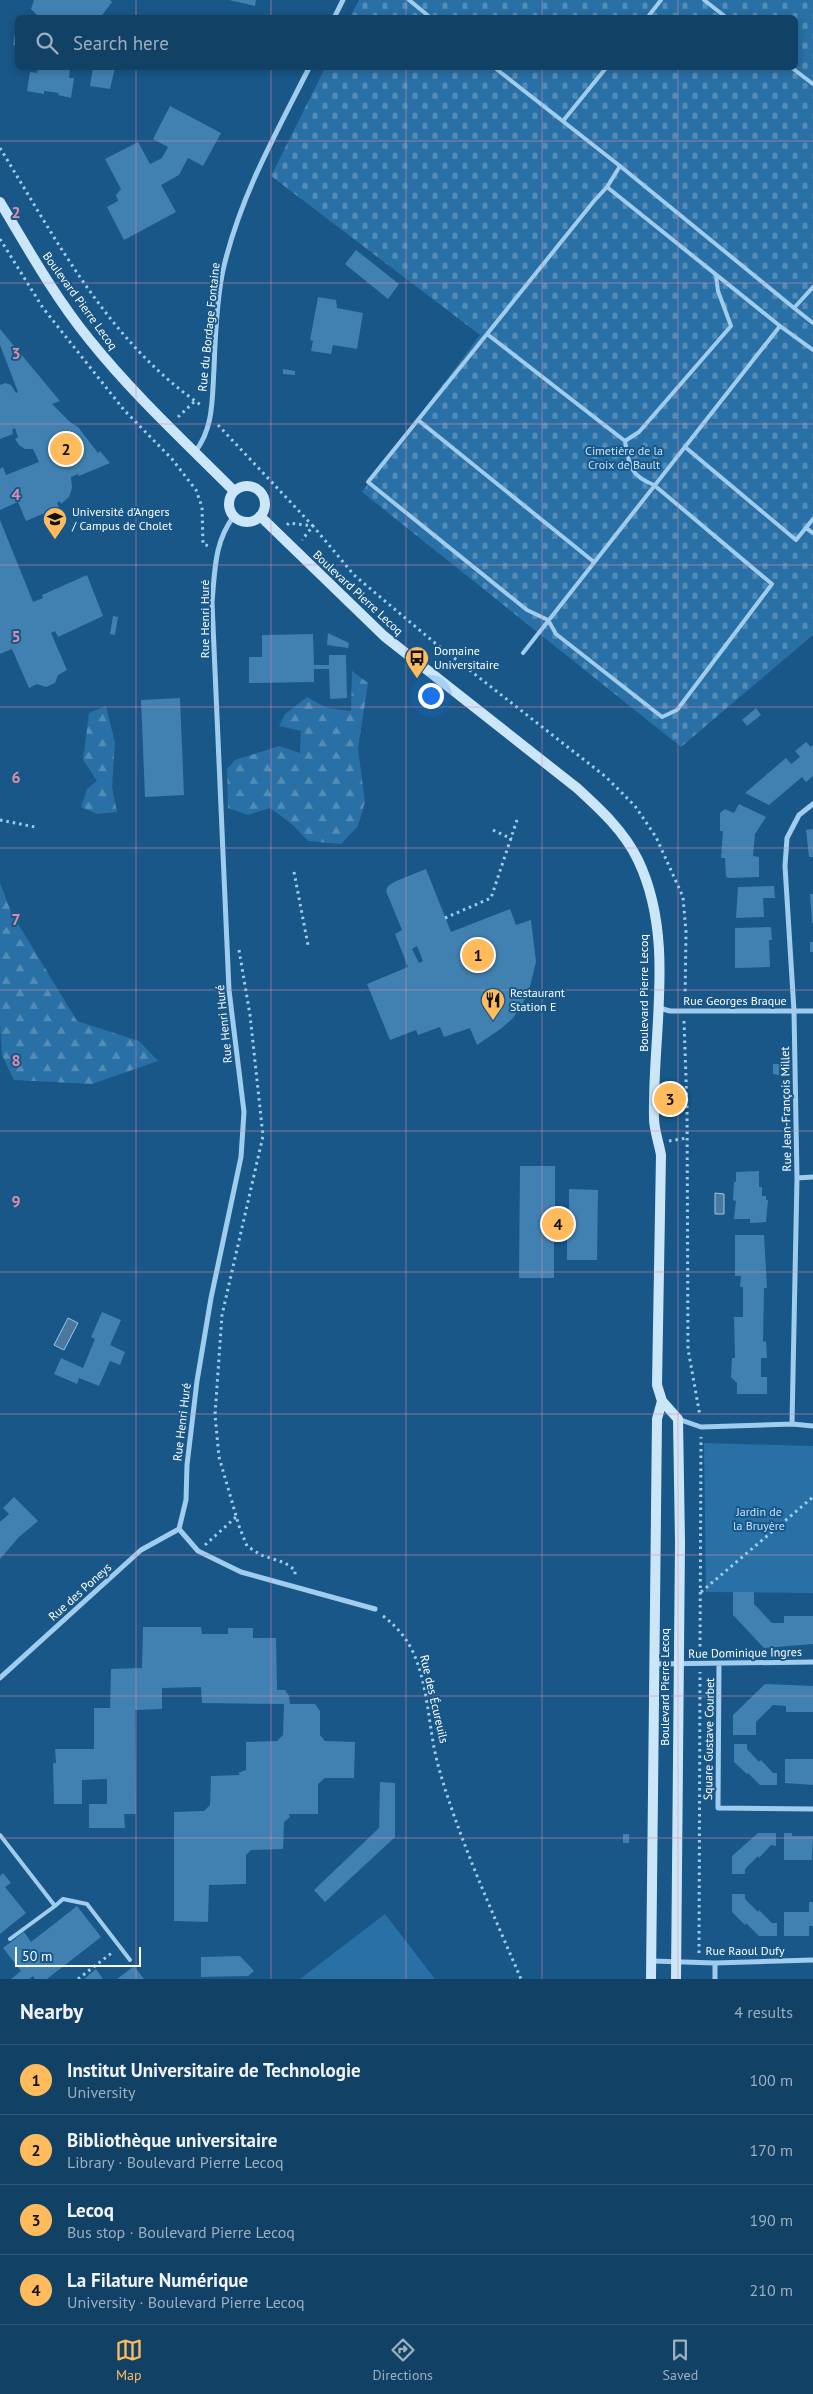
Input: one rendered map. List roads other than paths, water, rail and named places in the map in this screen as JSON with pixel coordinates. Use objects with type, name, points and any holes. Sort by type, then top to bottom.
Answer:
[{"type":"street","points":[[336,15],[343,0]]},
{"type":"street","name":"Rue du Bordage Fontaine","points":[[196,452],[204,441],[211,416],[223,269],[233,230],[250,185],[308,70]]},
{"type":"street","name":"Boulevard Pierre Lecoq","points":[[0,202],[47,281],[88,338],[135,393],[234,491]]},
{"type":"street","points":[[245,486],[257,489],[264,499],[263,511],[260,516],[255,520],[244,522],[234,516],[229,506],[231,495],[234,491],[245,486]]},
{"type":"street","name":"Rue Henri Huré","points":[[179,1529],[186,1500],[187,1465],[197,1381],[211,1298],[241,1157],[244,1112],[229,990],[212,602],[217,549],[222,534],[234,516]]},
{"type":"street","name":"Boulevard Pierre Lecoq","points":[[260,516],[384,636],[577,788],[620,831],[637,858],[648,882],[654,910],[658,946],[654,1120],[661,1155],[657,1385],[662,1401],[656,1418],[651,1979]]},
{"type":"street","name":"Rue Jean-François Millet","points":[[792,1424],[797,1178],[794,1010],[785,866],[787,838],[799,815],[813,804]]},
{"type":"street","name":"Rue Georges Braque","points":[[658,1008],[670,1011],[813,1011]]},
{"type":"street","points":[[797,1178],[813,1178]]},
{"type":"street","points":[[662,1401],[678,1419],[701,1427],[792,1424],[813,1426]]},
{"type":"street","name":"Boulevard Pierre Lecoq","points":[[676,1979],[677,1663],[680,1542],[678,1419]]},
{"type":"street","points":[[179,1529],[198,1551],[241,1572],[294,1585],[374,1609]]},
{"type":"street","name":"Rue des Poneys","points":[[0,1678],[141,1550],[179,1529]]},
{"type":"street","name":"Rue Dominique Ingres","points":[[654,1664],[813,1662]]},
{"type":"street","name":"Square Gustave Courbet","points":[[719,1664],[718,1808],[813,1809]]},
{"type":"street","name":"Rue Raoul Dufy","points":[[652,1961],[716,1963],[813,1960]]},
{"type":"street","points":[[716,1963],[716,1979]]},
{"type":"lane","points":[[409,0],[427,15]]},
{"type":"lane","points":[[648,15],[661,0]]},
{"type":"lane","points":[[704,0],[723,15]]},
{"type":"lane","points":[[498,70],[620,166],[813,323]]},
{"type":"lane","points":[[563,121],[604,70]]},
{"type":"lane","points":[[795,70],[813,84]]},
{"type":"lane","points":[[487,334],[625,441],[629,466],[642,480],[654,485],[772,584],[677,710],[662,717],[556,634],[548,620],[527,610],[368,482],[487,334],[607,187],[620,166]]},
{"type":"lane","points":[[607,187],[716,276],[813,350]]},
{"type":"lane","points":[[625,441],[639,432],[731,326],[718,291],[716,276]]},
{"type":"lane","points":[[794,308],[813,287]]},
{"type":"lane","points":[[523,653],[780,326]]},
{"type":"lane","points":[[418,420],[594,562]]},
{"type":"lane","points":[[685,447],[796,540],[813,519]]},
{"type":"lane","points":[[806,528],[813,533]]},
{"type":"lane","points":[[0,1835],[54,1906]]},
{"type":"lane","points":[[10,1939],[63,1899],[87,1904],[130,1960]]},
{"type":"place","name":"Bibliothèque universitaire","points":[[66,449]]},
{"type":"place","name":"Université d’Angers / Campus de Cholet","points":[[55,540]]},
{"type":"place","name":"Domaine Universitaire","points":[[417,679]]},
{"type":"place","name":"Institut Universitaire de Technologie","points":[[478,955]]},
{"type":"place","name":"Restaurant Station E","points":[[493,1021]]},
{"type":"place","name":"Lecoq","points":[[670,1099]]},
{"type":"place","name":"La Filature Numérique","points":[[558,1224]]},
{"type":"park label","name":"Cimetière de la Croix de Bault","points":[[624,458]]},
{"type":"park label","name":"Jardin de la Bruyère","points":[[759,1519]]}]
